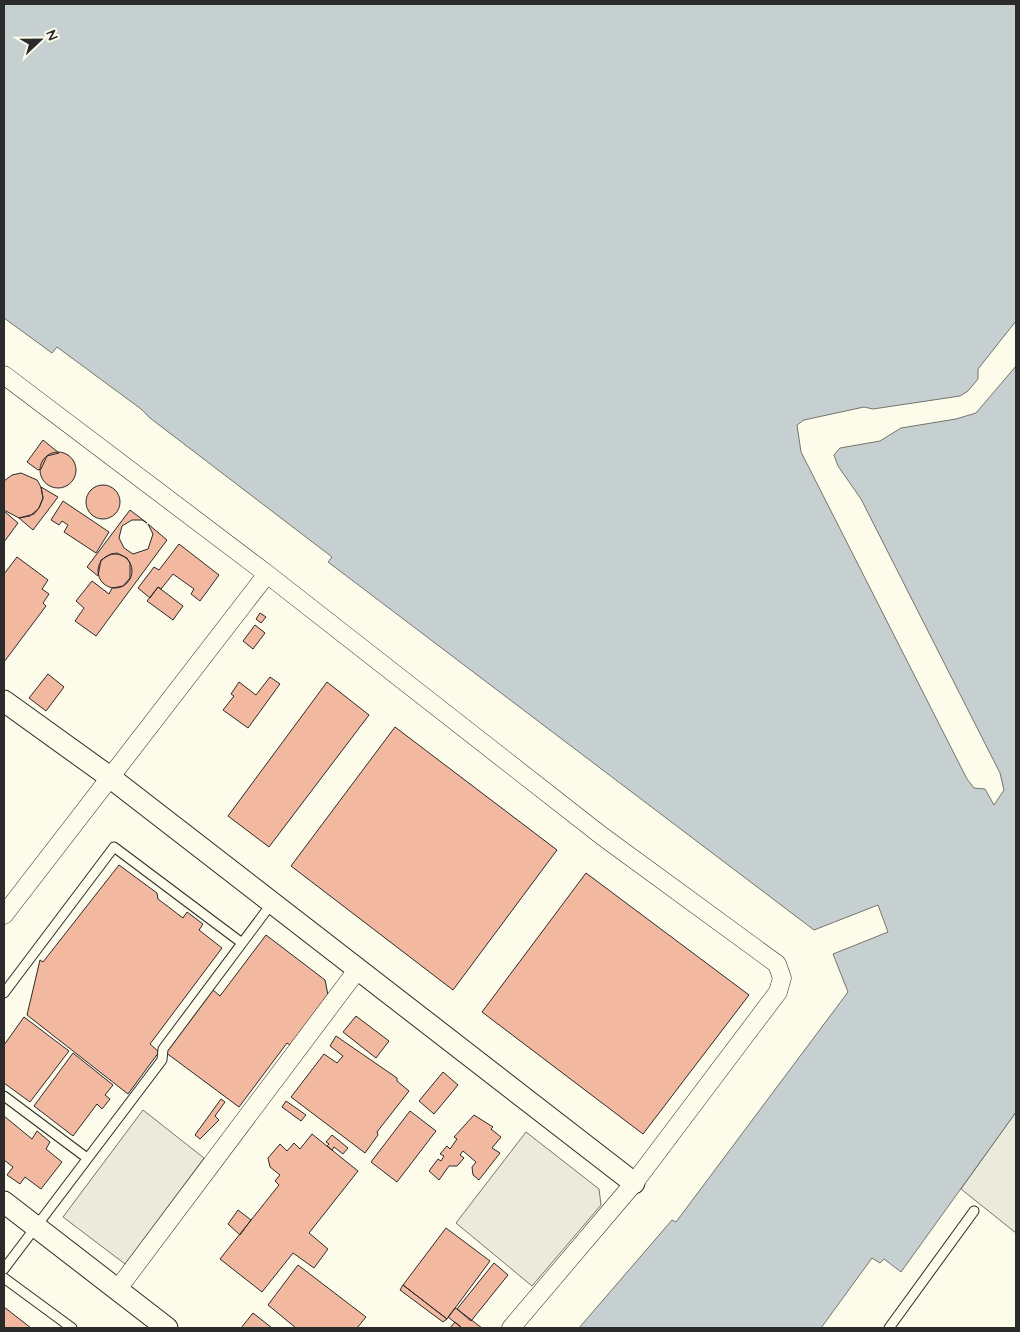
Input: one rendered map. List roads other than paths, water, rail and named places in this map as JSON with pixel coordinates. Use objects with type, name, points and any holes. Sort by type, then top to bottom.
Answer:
[{"type":"street","points":[[4,375],[267,574],[602,836],[777,964],[782,978],[778,992],[634,1183],[512,1328]]},
{"type":"street","points":[[4,915],[112,778],[267,574]]},
{"type":"street","points":[[4,701],[112,778],[634,1183]]},
{"type":"street","points":[[117,1290],[358,969]]},
{"type":"street","points":[[4,1202],[167,1328]]},
{"type":"lane","points":[[4,993],[114,846],[242,943]]},
{"type":"lane","points":[[4,1269],[162,1060],[164,1049],[272,902]]},
{"type":"lane","points":[[4,1096],[87,1158]]},
{"type":"lane","points":[[889,1328],[974,1211]]},
{"type":"lane","points":[[4,1278],[72,1328]]}]
